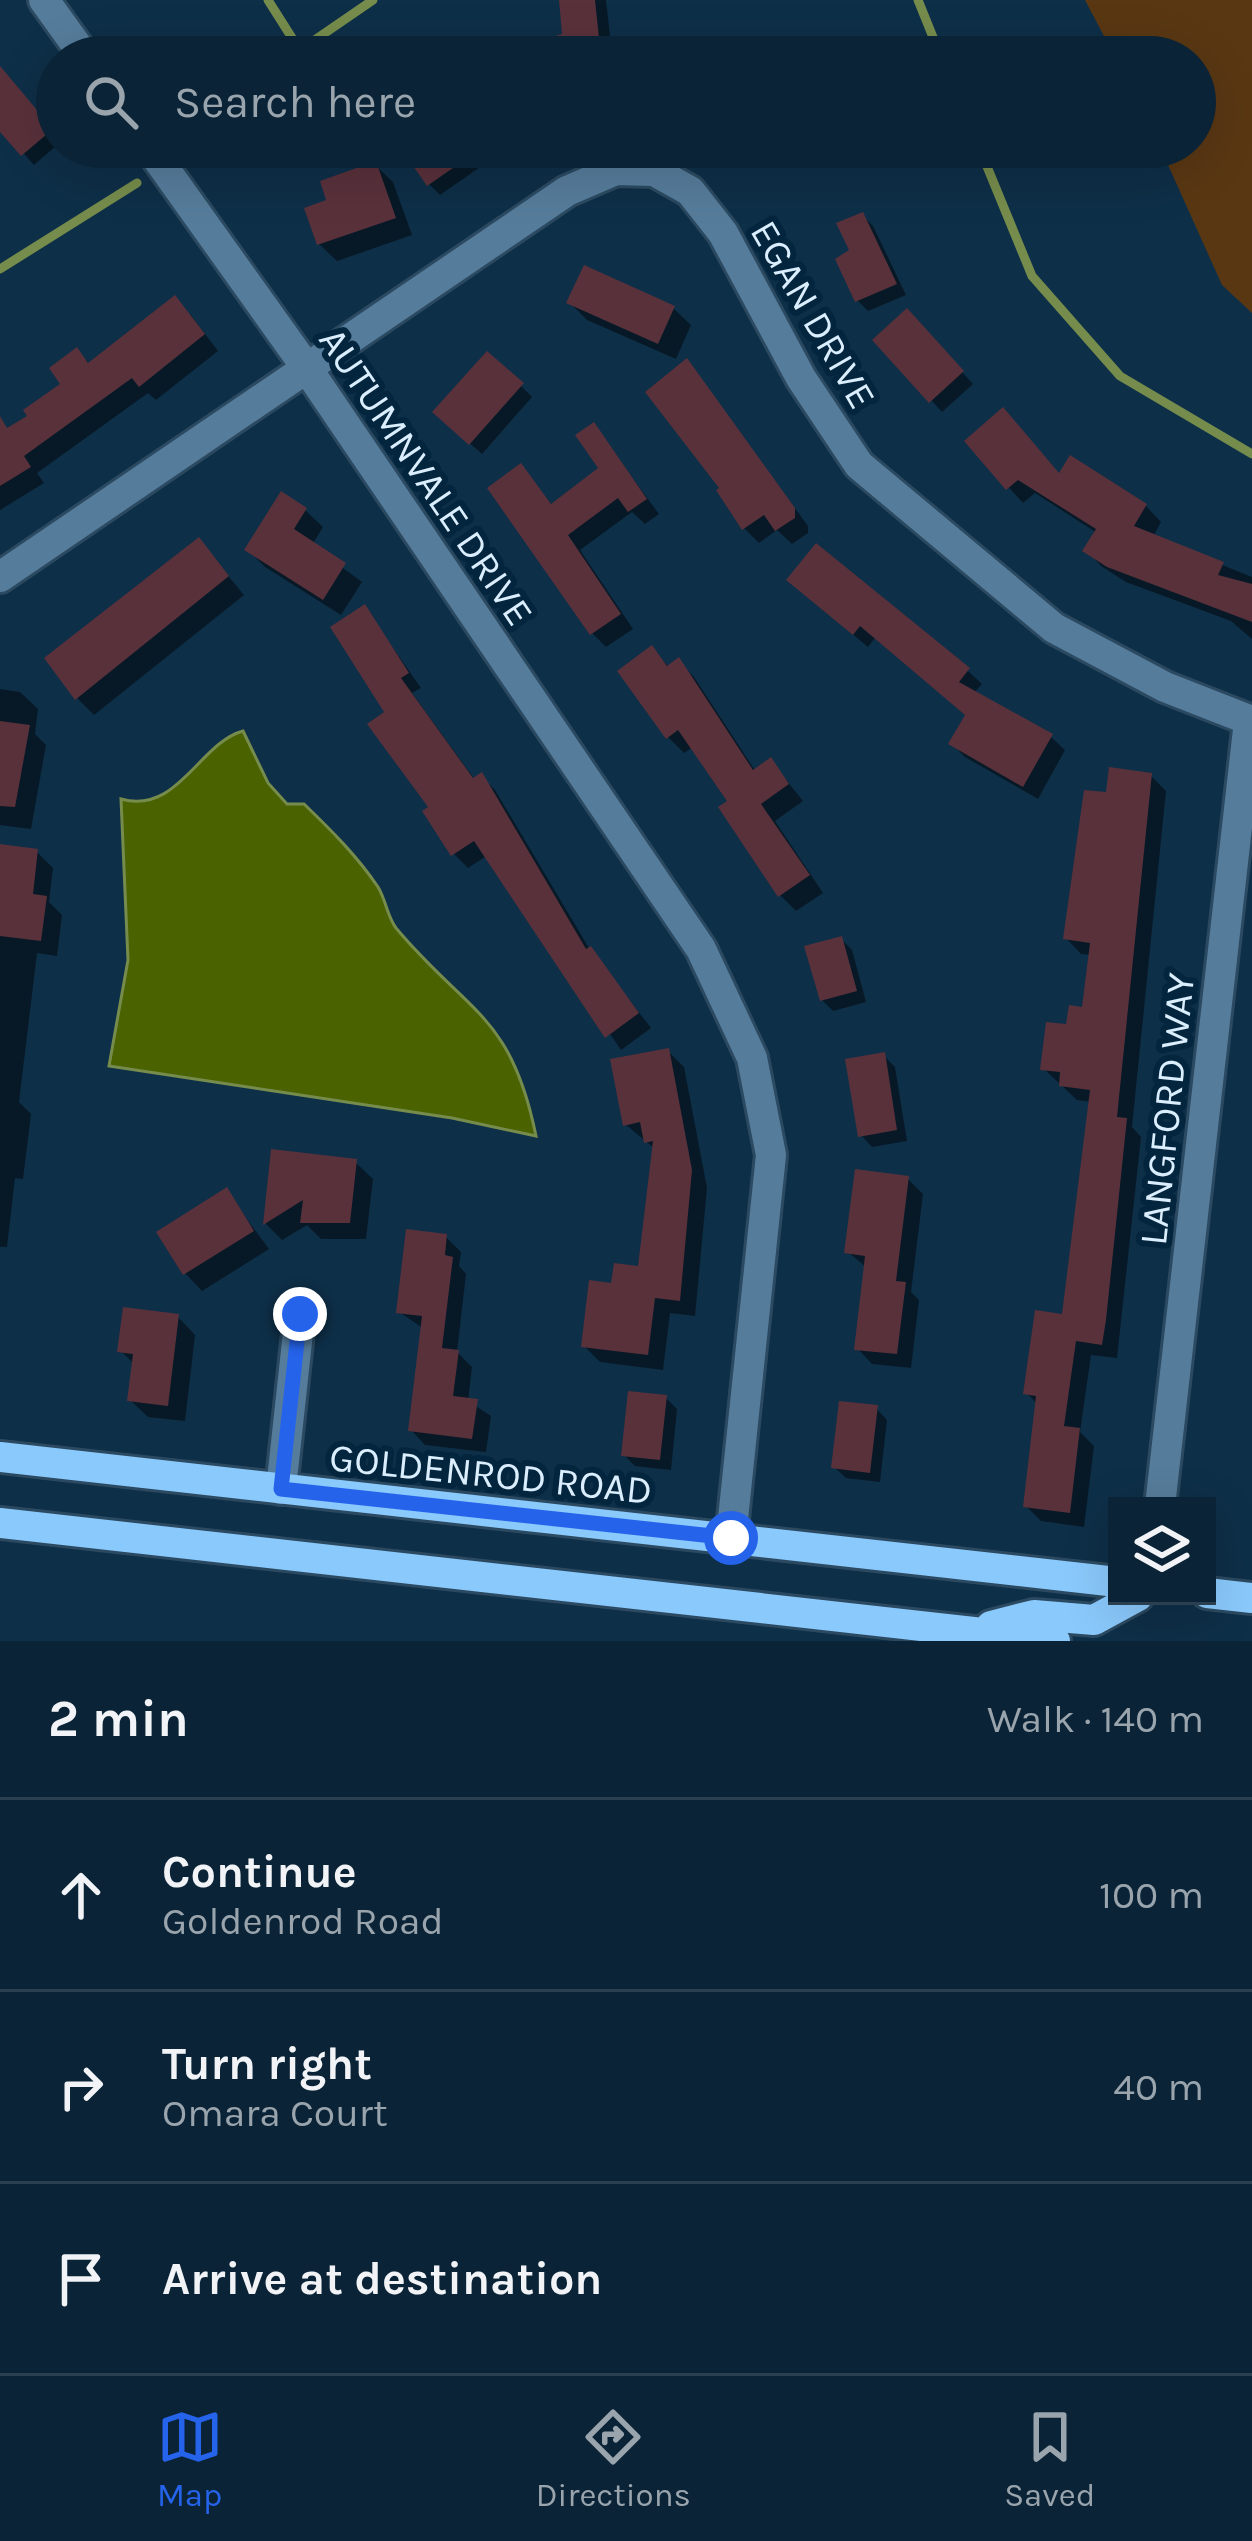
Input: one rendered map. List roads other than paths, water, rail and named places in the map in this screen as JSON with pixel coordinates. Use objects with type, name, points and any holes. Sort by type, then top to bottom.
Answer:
[{"type":"main road","name":"GOLDENROD ROAD","points":[[0,1457],[1108,1581]]},
{"type":"main road","points":[[0,1523],[1055,1641]]},
{"type":"main road","points":[[1216,1594],[1252,1598]]},
{"type":"main road","points":[[968,1631],[1034,1616],[1094,1620],[1122,1605]]},
{"type":"street","points":[[44,0],[70,36]]},
{"type":"street","name":"AUTUMNVALE DRIVE","points":[[164,168],[306,367],[701,949],[752,1058],[771,1155],[731,1538]]},
{"type":"street","name":"EGAN DRIVE","points":[[0,577],[567,191],[616,170],[654,171],[690,190],[723,233],[801,378],[859,465],[1054,628],[1165,687],[1250,721]]},
{"type":"street","name":"LANGFORD WAY","points":[[1161,1497],[1250,721]]},
{"type":"street","points":[[281,1489],[300,1314]]},
{"type":"waterway","points":[[268,0],[291,36]]},
{"type":"waterway","points":[[321,36],[373,0]]},
{"type":"waterway","points":[[918,0],[933,36]]},
{"type":"waterway","points":[[988,168],[1032,276],[1120,376],[1252,454]]},
{"type":"waterway","points":[[0,269],[137,183]]}]
